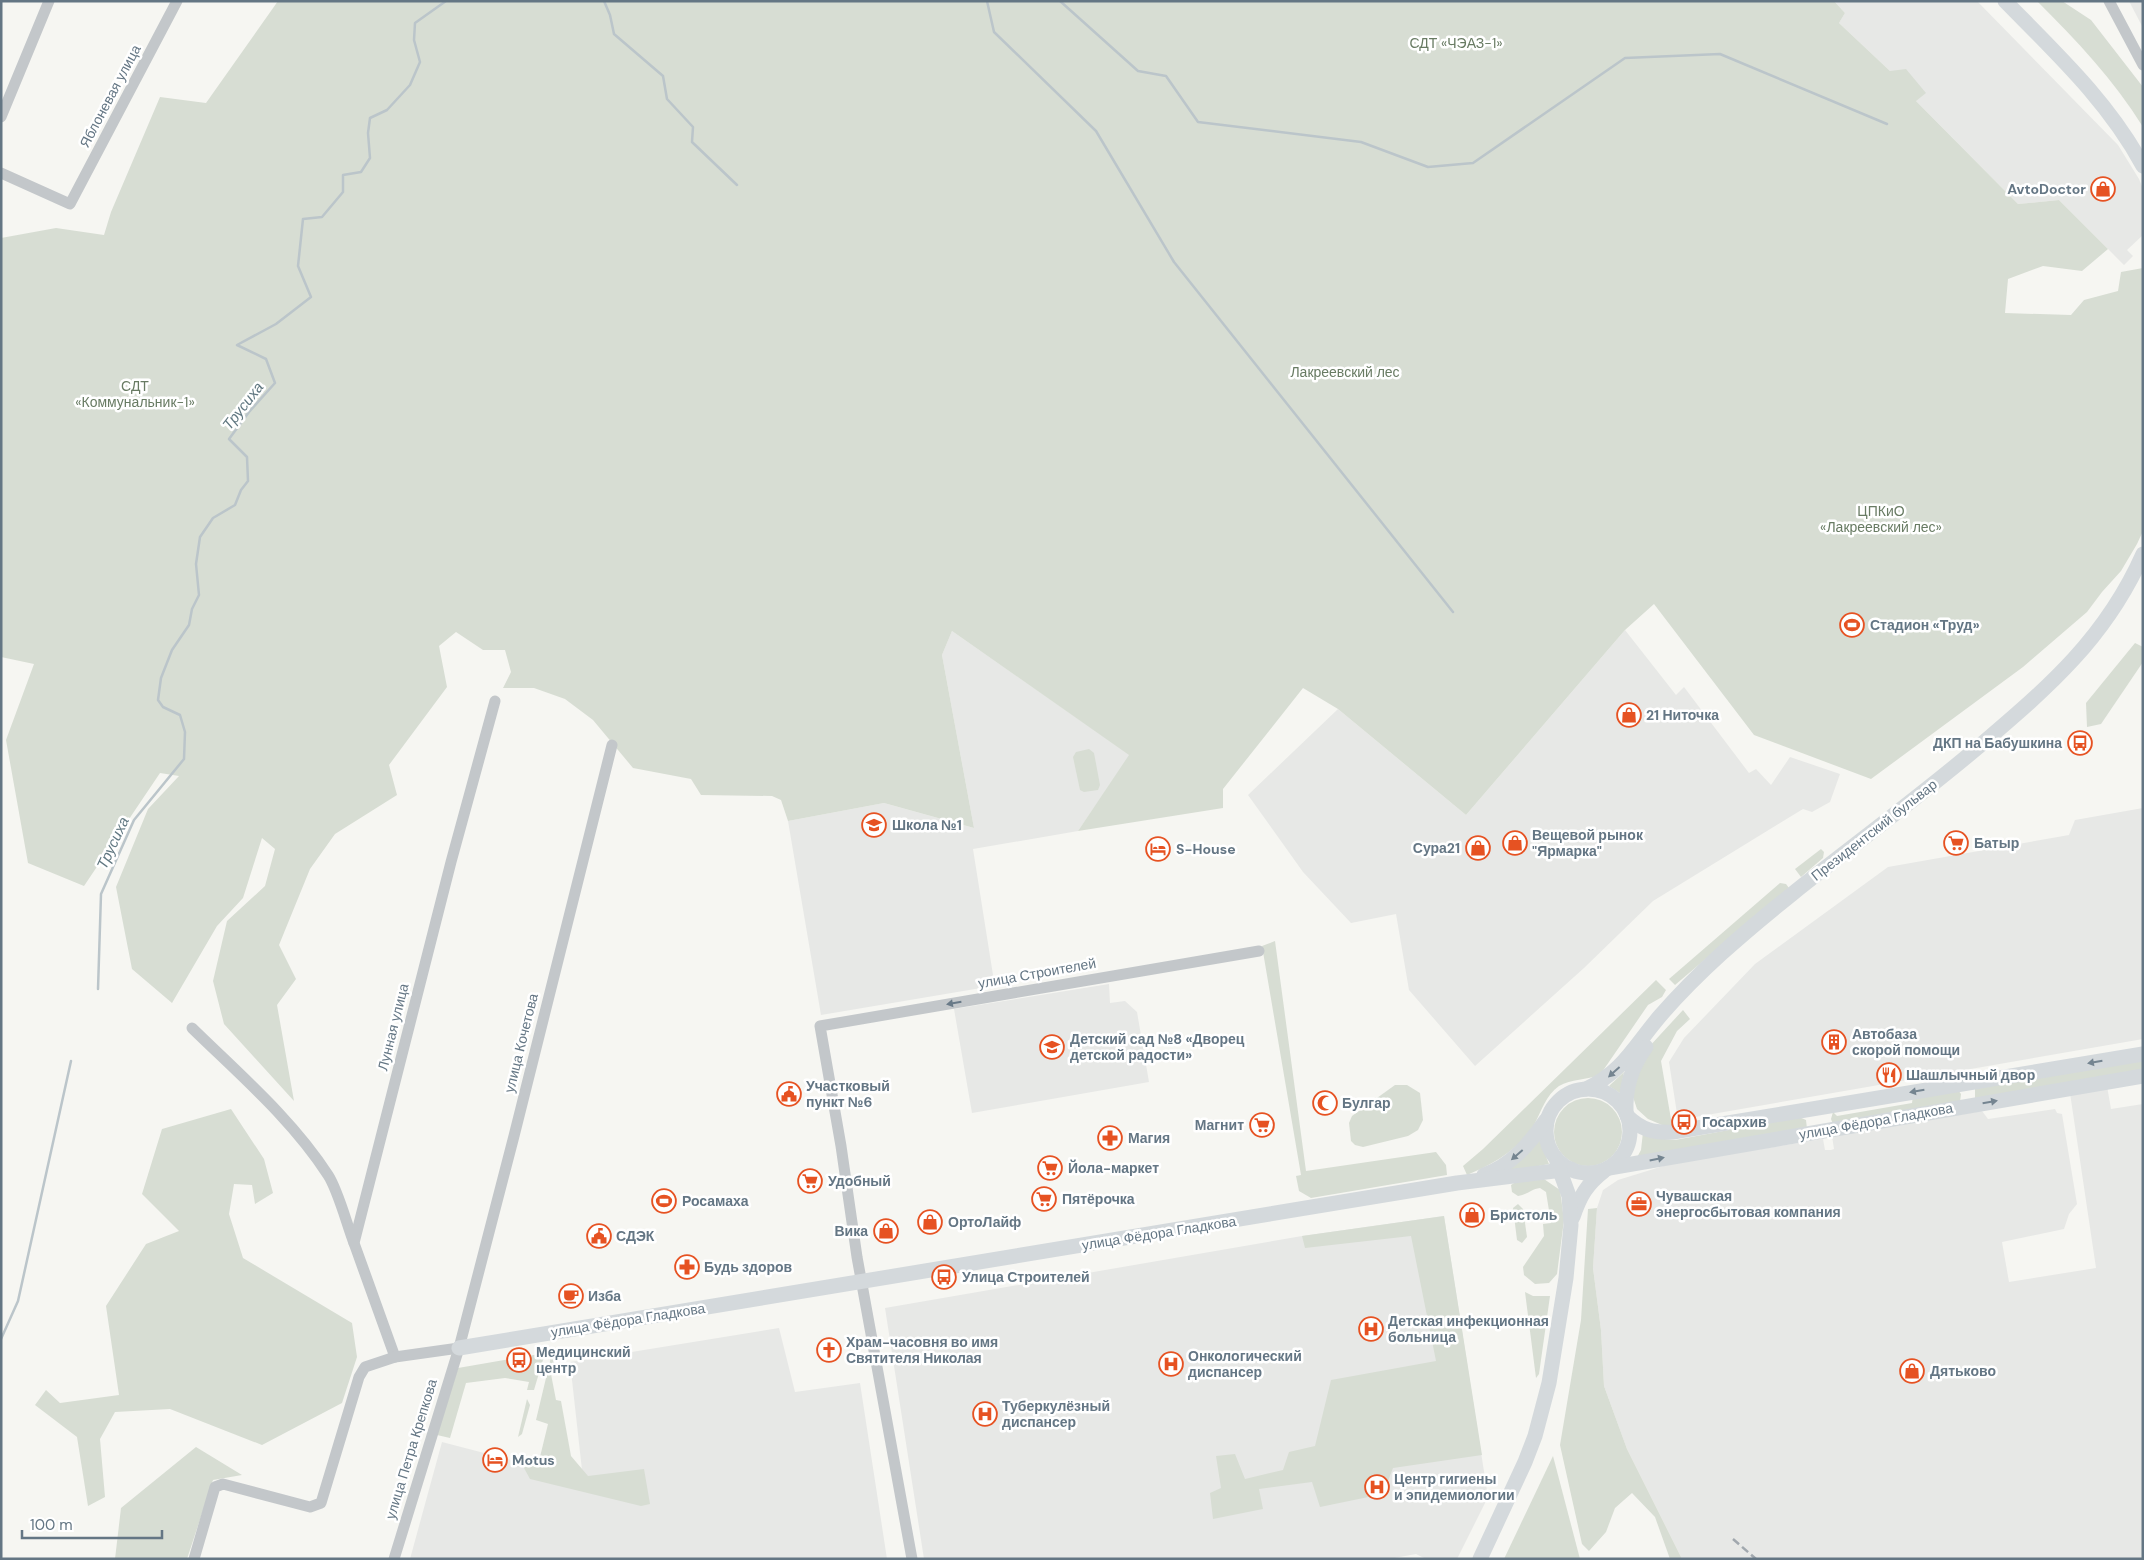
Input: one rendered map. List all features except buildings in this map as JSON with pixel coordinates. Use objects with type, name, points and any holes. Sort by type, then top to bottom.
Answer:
[{"type":"main road","points":[[2005,1],[2070,66],[2117,126],[2143,166]]},
{"type":"main road","points":[[2017,1],[2082,67],[2105,95],[2143,148]]},
{"type":"main road","name":"Президентский бульвар","points":[[1627,1115],[1627,1090],[1635,1065],[1644,1049],[1666,1022],[1723,964],[1914,805],[2028,705],[2079,656],[2116,605],[2143,554]]},
{"type":"main road","name":"Президентский бульвар","points":[[1586,1089],[1608,1077],[1621,1066],[1676,998],[1726,949],[1777,906],[1914,805],[2034,712],[2070,678],[2100,645],[2143,578]]},
{"type":"main road","name":"улица Фёдора Гладкова","points":[[1627,1115],[1645,1130],[1656,1133],[1673,1132],[2143,1054]]},
{"type":"main road","name":"улица Фёдора Гладкова","points":[[1607,1169],[2143,1076]]},
{"type":"main road","points":[[1964,1084],[1969,1105]]},
{"type":"main road","points":[[1480,1559],[1525,1462],[1540,1418],[1566,1278],[1571,1225],[1569,1196],[1562,1167],[1551,1154],[1546,1136],[1548,1117],[1551,1110],[1562,1098],[1569,1094],[1586,1089],[1597,1090],[1615,1098],[1627,1115],[1630,1127],[1629,1143],[1622,1157],[1586,1187],[1579,1199],[1571,1225]]},
{"type":"main road","points":[[1814,1109],[1818,1131]]},
{"type":"main road","name":"улица Фёдора Гладкова","points":[[1457,1184],[1502,1167],[1534,1137],[1548,1117]]},
{"type":"main road","points":[[1562,1167],[1588,1172],[1607,1169]]},
{"type":"main road","name":"улица Фёдора Гладкова","points":[[459,1348],[1562,1167]]},
{"type":"street","points":[[1,117],[49,1]]},
{"type":"street","name":"Яблоневая улица","points":[[1,173],[70,204],[177,1]]},
{"type":"street","points":[[2109,1],[2143,65]]},
{"type":"street","name":"Лунная улица","points":[[354,1243],[451,862],[495,701]]},
{"type":"street","name":"улица Кочетова","points":[[459,1348],[612,745]]},
{"type":"street","name":"улица Строителей","points":[[862,1282],[820,1026],[1259,951]]},
{"type":"street","points":[[192,1028],[264,1098],[303,1142],[329,1176],[394,1357]]},
{"type":"street","points":[[862,1282],[912,1559]]},
{"type":"street","name":"улица Фёдора Гладкова","points":[[194,1559],[215,1487],[223,1484],[310,1507],[321,1503],[359,1377],[365,1367],[394,1357],[459,1348]]},
{"type":"street","name":"улица Петра Крепкова","points":[[394,1559],[459,1348]]},
{"type":"shaded area","points":[[1834,1],[1977,1],[2118,145],[2139,179],[2143,189],[2143,235],[2127,250],[2133,256],[2124,265],[2059,200],[2018,204],[1916,101],[1890,71],[1839,23],[1845,13]]},
{"type":"shaded area","points":[[2129,1],[2143,1],[2143,28]]},
{"type":"shaded area","name":"Вещевой рынок \"Ярмарка\"","points":[[1625,630],[1676,695],[1684,687],[1749,773],[1756,769],[1771,785],[1790,757],[1840,774],[1830,802],[1812,812],[1803,809],[1653,901],[1584,968],[1475,1066],[1409,990],[1396,914],[1351,923],[1303,872],[1248,795],[1338,709],[1466,815]]},
{"type":"shaded area","name":"Школа №1","points":[[952,631],[1130,755],[1078,831],[973,849],[993,975],[987,987],[821,1015],[788,821],[884,803],[974,828],[942,655]]},
{"type":"shaded area","points":[[2143,808],[2143,1039],[1678,1120],[1669,1062],[1684,1038],[1755,964],[1888,867],[2069,835],[2075,820]]},
{"type":"shaded area","name":"Детский сад №8 «Дворец детской радости»","points":[[1109,984],[1110,1003],[1125,1001],[1137,1012],[1149,1082],[972,1113],[954,1009]]},
{"type":"shaded area","points":[[2107,1086],[2111,1109],[2143,1104],[2143,1559],[1682,1559],[1627,1449],[1604,1386],[1601,1330],[1593,1268],[1597,1208],[1603,1190],[1618,1180],[1673,1163],[1823,1139],[1825,1150],[1831,1150],[1834,1149],[1832,1136],[1982,1111],[1988,1119],[2055,1109],[2057,1113],[2062,1114],[2077,1204],[2069,1214],[2064,1229],[2002,1242],[2009,1282],[2096,1268],[2070,1093]]},
{"type":"shaded area","points":[[1444,1216],[1488,1497],[1457,1559],[1426,1559],[1416,1554],[1389,1559],[924,1559],[885,1308],[1302,1236]]},
{"type":"shaded area","points":[[779,1328],[795,1392],[860,1383],[887,1559],[410,1559],[442,1442],[583,1479],[570,1362]]},
{"type":"green space","points":[[278,1],[1834,1],[1845,13],[1839,23],[1890,71],[1906,69],[1926,93],[1916,101],[2018,204],[2059,200],[2108,249],[2082,271],[2043,266],[2008,279],[2005,313],[2071,315],[2084,300],[2118,291],[2121,272],[2143,268],[2143,531],[2121,571],[2087,612],[2023,667],[1871,779],[1754,735],[1654,604],[1625,630],[1466,815],[1338,709],[1303,688],[1223,789],[1223,808],[1078,831],[1129,755],[952,631],[942,655],[974,828],[884,803],[788,821],[781,800],[772,796],[701,795],[691,779],[633,768],[593,720],[565,699],[534,688],[503,688],[511,672],[505,650],[483,650],[456,632],[439,646],[447,687],[389,765],[397,795],[335,834],[310,869],[279,945],[296,979],[277,1005],[294,1101],[224,1024],[213,981],[227,921],[265,886],[275,849],[262,838],[243,898],[217,926],[172,1003],[132,969],[116,887],[148,809],[179,776],[160,773],[84,886],[28,863],[6,740],[34,664],[1,657],[1,238],[56,228],[104,235],[111,212],[160,97],[206,103]]},
{"type":"green space","points":[[2037,1],[2062,1],[2091,20],[2143,87],[2143,127],[2120,93],[2094,61]]},
{"type":"green space","points":[[2135,643],[2143,647],[2143,662],[2101,724],[2087,727],[2086,703]]},
{"type":"green space","points":[[1089,749],[1094,753],[1100,785],[1098,790],[1084,792],[1080,790],[1073,757],[1076,752]]},
{"type":"green space","points":[[1821,849],[1824,852],[1823,858],[1801,877],[1795,869]]},
{"type":"green space","points":[[1780,883],[1786,884],[1789,888],[1675,985],[1669,979]]},
{"type":"green space","points":[[1275,941],[1306,1171],[1436,1152],[1446,1165],[1447,1175],[1311,1198],[1299,1191],[1296,1176],[1301,1175],[1262,946]]},
{"type":"green space","points":[[1656,980],[1666,990],[1662,997],[1648,1005],[1600,1075],[1559,1086],[1547,1099],[1534,1125],[1521,1142],[1496,1161],[1467,1175],[1463,1166],[1483,1149]]},
{"type":"green space","points":[[1683,1010],[1690,1019],[1677,1031],[1661,1061],[1672,1125],[1662,1125],[1648,1119],[1637,1109],[1633,1090],[1648,1048]]},
{"type":"green space","points":[[2143,1058],[2143,1073],[1975,1098],[1975,1088]]},
{"type":"green space","points":[[1624,1072],[1620,1093],[1609,1086]]},
{"type":"green space","points":[[1395,1085],[1407,1085],[1420,1093],[1423,1120],[1418,1130],[1408,1136],[1363,1147],[1355,1145],[1351,1141],[1349,1123],[1352,1116]]},
{"type":"green space","points":[[1958,1090],[1961,1094],[1960,1102],[1833,1124],[1831,1119],[1833,1112],[1837,1116],[1912,1103],[1913,1096]]},
{"type":"green space","points":[[1581,1098],[1595,1098],[1607,1103],[1617,1113],[1622,1125],[1622,1139],[1617,1151],[1607,1161],[1595,1166],[1581,1166],[1569,1161],[1559,1151],[1554,1139],[1554,1125],[1559,1113],[1569,1103]]},
{"type":"green space","points":[[231,1109],[264,1159],[273,1193],[255,1204],[252,1185],[234,1184],[229,1214],[243,1258],[352,1323],[357,1357],[342,1403],[262,1445],[170,1409],[115,1412],[100,1439],[105,1497],[88,1506],[77,1437],[35,1405],[46,1390],[60,1403],[119,1395],[106,1306],[146,1244],[179,1231],[142,1194],[162,1129]]},
{"type":"green space","points":[[1799,1117],[1806,1120],[1807,1129],[1635,1161],[1641,1150],[1643,1132],[1655,1138],[1675,1140]]},
{"type":"green space","points":[[1539,1139],[1549,1164],[1507,1172]]},
{"type":"green space","points":[[1541,1177],[1560,1190],[1564,1220],[1557,1274],[1549,1283],[1535,1284],[1524,1275],[1523,1267],[1544,1236],[1543,1224],[1551,1223],[1546,1192],[1540,1188],[1518,1196],[1512,1192],[1511,1185],[1520,1179]]},
{"type":"green space","points":[[1518,1204],[1523,1209],[1527,1237],[1522,1243],[1517,1240],[1513,1208]]},
{"type":"green space","points":[[1597,1208],[1593,1268],[1601,1330],[1604,1386],[1627,1449],[1682,1559],[1670,1559],[1655,1517],[1632,1493],[1615,1508],[1606,1532],[1589,1551],[1582,1544],[1560,1445],[1581,1320],[1588,1209]]},
{"type":"green space","points":[[1444,1216],[1482,1455],[1393,1468],[1383,1494],[1320,1507],[1312,1482],[1259,1489],[1263,1509],[1213,1519],[1210,1493],[1221,1488],[1216,1456],[1235,1454],[1245,1479],[1283,1470],[1289,1452],[1315,1446],[1331,1380],[1436,1361],[1411,1236],[1305,1248],[1302,1236]]},
{"type":"green space","points":[[1525,1292],[1533,1296],[1550,1296],[1539,1374],[1536,1378]]},
{"type":"green space","points":[[545,1353],[534,1390],[527,1390],[529,1382],[505,1378],[466,1383],[450,1438],[437,1435],[458,1368]]},
{"type":"green space","points":[[551,1357],[554,1358],[554,1367],[550,1369],[556,1400],[561,1401],[571,1456],[588,1476],[644,1469],[650,1504],[641,1506],[530,1479],[524,1468],[525,1461],[531,1462],[532,1456],[540,1457],[548,1424],[536,1420]]},
{"type":"green space","points":[[527,1399],[530,1405],[522,1434],[518,1437]]},
{"type":"green space","points":[[196,1447],[242,1475],[213,1480],[187,1559],[115,1559],[121,1508]]},
{"type":"green space","points":[[1553,1456],[1580,1559],[1504,1559]]},
{"type":"waterway","name":"Трусиха","points":[[98,989],[101,894],[134,820],[184,759],[185,732],[180,715],[163,707],[158,700],[161,678],[172,650],[189,625],[192,609],[199,595],[196,564],[200,537],[213,518],[235,505],[241,490],[248,481],[247,457],[229,439],[249,412],[275,383],[266,359],[237,345],[276,324],[311,297],[298,266],[303,219],[322,217],[343,192],[343,175],[361,172],[370,158],[368,133],[370,118],[387,110],[410,85],[420,62],[414,40],[415,23],[446,1]]},
{"type":"waterway","points":[[604,1],[610,15],[614,34],[663,76],[667,99],[693,127],[692,142],[737,185]]},
{"type":"waterway","points":[[987,1],[994,32],[1096,131],[1174,262],[1453,612]]},
{"type":"waterway","points":[[1060,1],[1138,71],[1166,76],[1198,122],[1361,142],[1428,167],[1473,163],[1625,58],[1720,54],[1887,124]]},
{"type":"waterway","name":"Трусиха","points":[[1,1339],[18,1301],[71,1061]]},
{"type":"railway","points":[[1733,1539],[1756,1559]]},
{"type":"place","name":"AvtoDoctor","points":[[2103,189]]},
{"type":"place","name":"Стадион «Труд»","points":[[1852,625]]},
{"type":"place","name":"21 Ниточка","points":[[1629,715]]},
{"type":"place","name":"ДКП на Бабушкина","points":[[2080,743]]},
{"type":"place","name":"Школа №1","points":[[874,825]]},
{"type":"place","name":"Вещевой рынок \"Ярмарка\"","points":[[1515,843]]},
{"type":"place","name":"Батыр","points":[[1956,843]]},
{"type":"place","name":"Сура21","points":[[1478,848]]},
{"type":"place","name":"S-House","points":[[1158,849]]},
{"type":"place","name":"Автобаза скорой помощи","points":[[1834,1042]]},
{"type":"place","name":"Детский сад №8 «Дворец детской радости»","points":[[1052,1047]]},
{"type":"place","name":"Шашлычный двор","points":[[1889,1075]]},
{"type":"place","name":"Участковый пункт №6","points":[[789,1094]]},
{"type":"place","name":"Булгар","points":[[1325,1103]]},
{"type":"place","name":"Госархив","points":[[1684,1122]]},
{"type":"place","name":"Магнит","points":[[1262,1125]]},
{"type":"place","name":"Магия","points":[[1110,1138]]},
{"type":"place","name":"Йола-маркет","points":[[1050,1168]]},
{"type":"place","name":"Удобный","points":[[810,1181]]},
{"type":"place","name":"Пятёрочка","points":[[1044,1199]]},
{"type":"place","name":"Росамаха","points":[[664,1201]]},
{"type":"place","name":"Чувашская энергосбытовая компания","points":[[1639,1204]]},
{"type":"place","name":"Бристоль","points":[[1472,1215]]},
{"type":"place","name":"ОртоЛайф","points":[[930,1222]]},
{"type":"place","name":"Вика","points":[[886,1231]]},
{"type":"place","name":"СДЭК","points":[[599,1236]]},
{"type":"place","name":"Будь здоров","points":[[687,1267]]},
{"type":"place","name":"Улица Строителей","points":[[944,1277]]},
{"type":"place","name":"Изба","points":[[571,1296]]},
{"type":"place","name":"Детская инфекционная больница","points":[[1371,1329]]},
{"type":"place","name":"Храм-часовня во имя Святителя Николая","points":[[829,1350]]},
{"type":"place","name":"Медицинский центр","points":[[519,1360]]},
{"type":"place","name":"Онкологический диспансер","points":[[1171,1364]]},
{"type":"place","name":"Дятьково","points":[[1912,1371]]},
{"type":"place","name":"Туберкулёзный диспансер","points":[[985,1414]]},
{"type":"place","name":"Motus","points":[[495,1460]]},
{"type":"place","name":"Центр гигиены и эпидемиологии","points":[[1377,1487]]},
{"type":"park label","name":"СДТ «ЧЭАЗ-1»","points":[[1456,43]]},
{"type":"park label","name":"Лакреевский лес","points":[[1345,372]]},
{"type":"park label","name":"СДТ «Коммунальник-1»","points":[[135,394]]},
{"type":"park label","name":"ЦПКиО «Лакреевский лес»","points":[[1881,520]]}]
